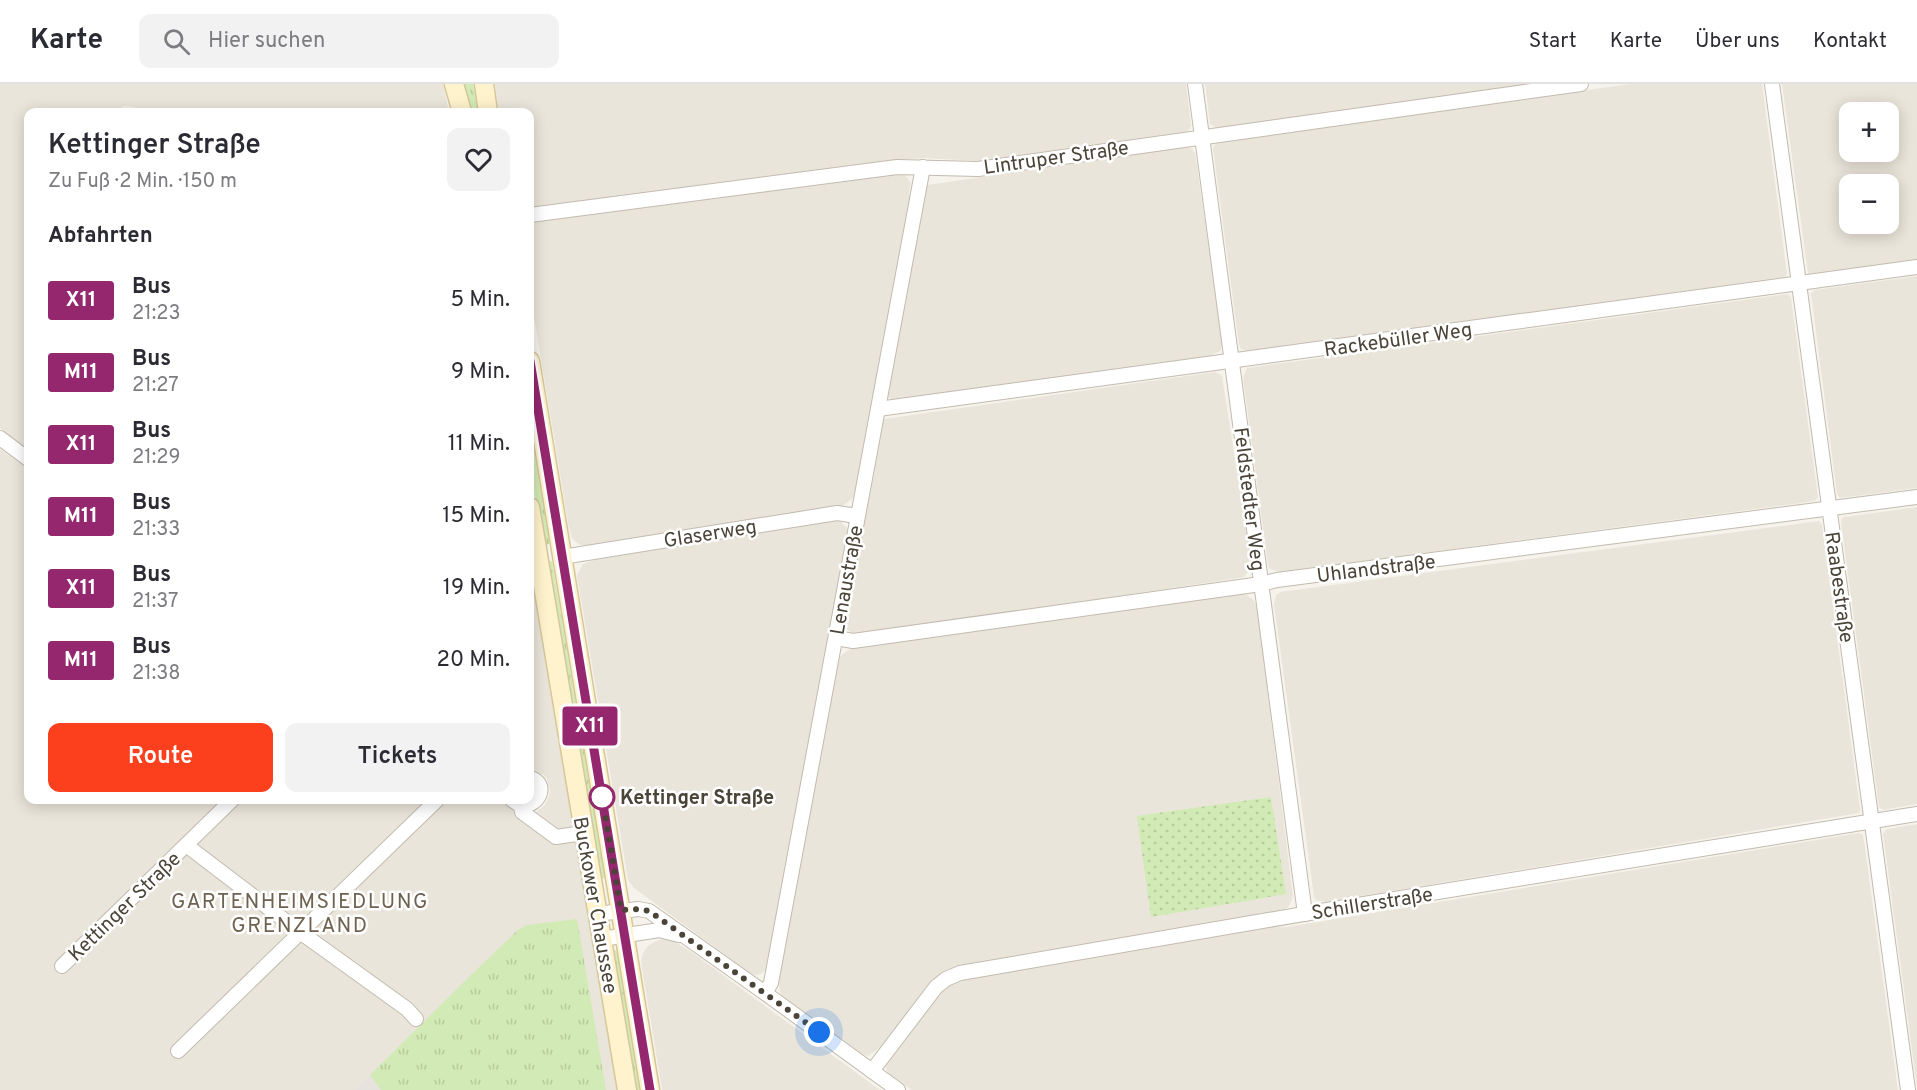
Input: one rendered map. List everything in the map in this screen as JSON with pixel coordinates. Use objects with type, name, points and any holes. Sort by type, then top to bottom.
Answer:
[{"type":"main road","points":[[454,84],[461,108]]},
{"type":"main road","points":[[484,84],[487,108]]},
{"type":"main road","name":"Buckower Chaussee","points":[[534,386],[651,1090]]},
{"type":"main road","name":"Buckower Chaussee","points":[[534,532],[627,1090]]},
{"type":"street","name":"Feldstedter Weg","points":[[1195,84],[1305,914]]},
{"type":"street","name":"Lintruper Straße","points":[[534,214],[897,167],[978,169],[1581,84]]},
{"type":"street","name":"Raabestraße","points":[[1772,84],[1908,1090]]},
{"type":"street","name":"Lenaustraße","points":[[765,993],[771,983],[923,167]]},
{"type":"street","name":"Rackebüller Weg","points":[[878,409],[1917,267]]},
{"type":"street","points":[[0,438],[24,456]]},
{"type":"street","name":"Uhlandstraße","points":[[836,638],[853,641],[1288,579],[1917,497]]},
{"type":"street","name":"Glaserweg","points":[[562,557],[837,513],[857,516]]},
{"type":"street","points":[[534,779],[539,784],[540,791],[538,799],[534,802]]},
{"type":"street","name":"Kettinger Straße","points":[[62,966],[228,804]]},
{"type":"street","points":[[178,1051],[433,804]]},
{"type":"street","points":[[517,804],[522,812],[556,837],[583,833]]},
{"type":"street","name":"Schillerstraße","points":[[872,1071],[936,987],[946,979],[960,973],[1917,813]]},
{"type":"street","name":"Kettinger Straße","points":[[186,845],[300,932],[407,1009],[416,1019]]},
{"type":"street","points":[[597,914],[621,910],[649,911],[898,1090]]},
{"type":"street","points":[[602,939],[659,930],[687,937]]},
{"type":"shaded area","points":[[0,84],[443,84],[448,108],[136,108],[124,106],[121,108],[24,108],[24,446],[0,428]]},
{"type":"shaded area","points":[[495,84],[1186,84],[1191,126],[1184,132],[978,161],[923,158],[898,160],[534,207],[534,108],[498,108]]},
{"type":"shaded area","points":[[1205,84],[1528,84],[1217,128],[1210,124]]},
{"type":"shaded area","points":[[1630,84],[1762,84],[1787,274],[1785,277],[1249,352],[1241,349],[1213,148],[1216,143]]},
{"type":"shaded area","points":[[1782,84],[1917,84],[1917,259],[1808,273]]},
{"type":"shaded area","points":[[1191,148],[1195,153],[1222,337],[1223,345],[1220,351],[1210,356],[894,400],[887,397],[927,185]]},
{"type":"shaded area","points":[[888,175],[905,175],[911,183],[909,194],[911,205],[858,494],[840,508],[592,546],[580,545],[576,542],[569,528],[534,316],[534,223]]},
{"type":"shaded area","points":[[1917,276],[1917,488],[1840,498],[1837,494],[1811,293],[1815,290]]},
{"type":"shaded area","points":[[1788,294],[1791,298],[1818,497],[1815,501],[1280,572],[1270,569],[1243,378],[1247,368]]},
{"type":"shaded area","points":[[1215,372],[1222,376],[1251,562],[1251,568],[1244,577],[855,635],[842,624],[881,422],[884,419]]},
{"type":"shaded area","points":[[0,449],[24,466],[24,804],[509,804],[529,818],[545,805],[550,790],[543,774],[534,772],[534,578],[619,1090],[0,1090]]},
{"type":"shaded area","points":[[1917,507],[1917,804],[1883,810],[1879,807],[1841,522],[1845,517]]},
{"type":"shaded area","points":[[836,517],[851,532],[768,968],[756,975],[750,973],[634,888],[628,880],[577,575],[583,564],[602,557]]},
{"type":"shaded area","points":[[1819,521],[1822,525],[1859,813],[1326,902],[1316,900],[1274,604],[1276,595],[1280,592]]},
{"type":"shaded area","points":[[1240,593],[1247,595],[1257,606],[1293,897],[1289,906],[1255,920],[960,969],[892,1039],[868,1056],[782,996],[779,983],[785,937],[835,660],[857,644]]},
{"type":"shaded area","points":[[1917,824],[1917,1087],[1883,834],[1887,829]]},
{"type":"shaded area","points":[[1859,833],[1863,835],[1864,841],[1898,1090],[912,1090],[888,1073],[885,1066],[931,998],[957,978],[1258,928],[1287,927]]},
{"type":"shaded area","points":[[663,939],[675,942],[690,951],[880,1090],[662,1090],[641,962],[648,946]]},
{"type":"shaded area","points":[[370,1075],[381,1090],[356,1090]]},
{"type":"green space","points":[[463,84],[473,84],[477,108],[469,108]]},
{"type":"green space","points":[[534,446],[550,544],[543,545],[534,490]]},
{"type":"green space","points":[[552,561],[605,878],[598,879],[545,562]]},
{"type":"green space","points":[[1271,797],[1286,894],[1151,917],[1137,816]]},
{"type":"green space","points":[[577,919],[606,1090],[381,1090],[370,1075],[518,930],[527,925]]},
{"type":"green space","points":[[615,950],[640,1090],[633,1090],[612,952]]},
{"type":"bus line","name":"X11","points":[[534,385],[650,1090]]},
{"type":"place","name":"Kettinger Straße","points":[[602,797]]},
{"type":"district","name":"GARTENHEIMSIEDLUNG GRENZLAND","points":[[300,913]]},
{"type":"route","points":[[602,797],[621,910],[649,911],[819,1032]]}]
